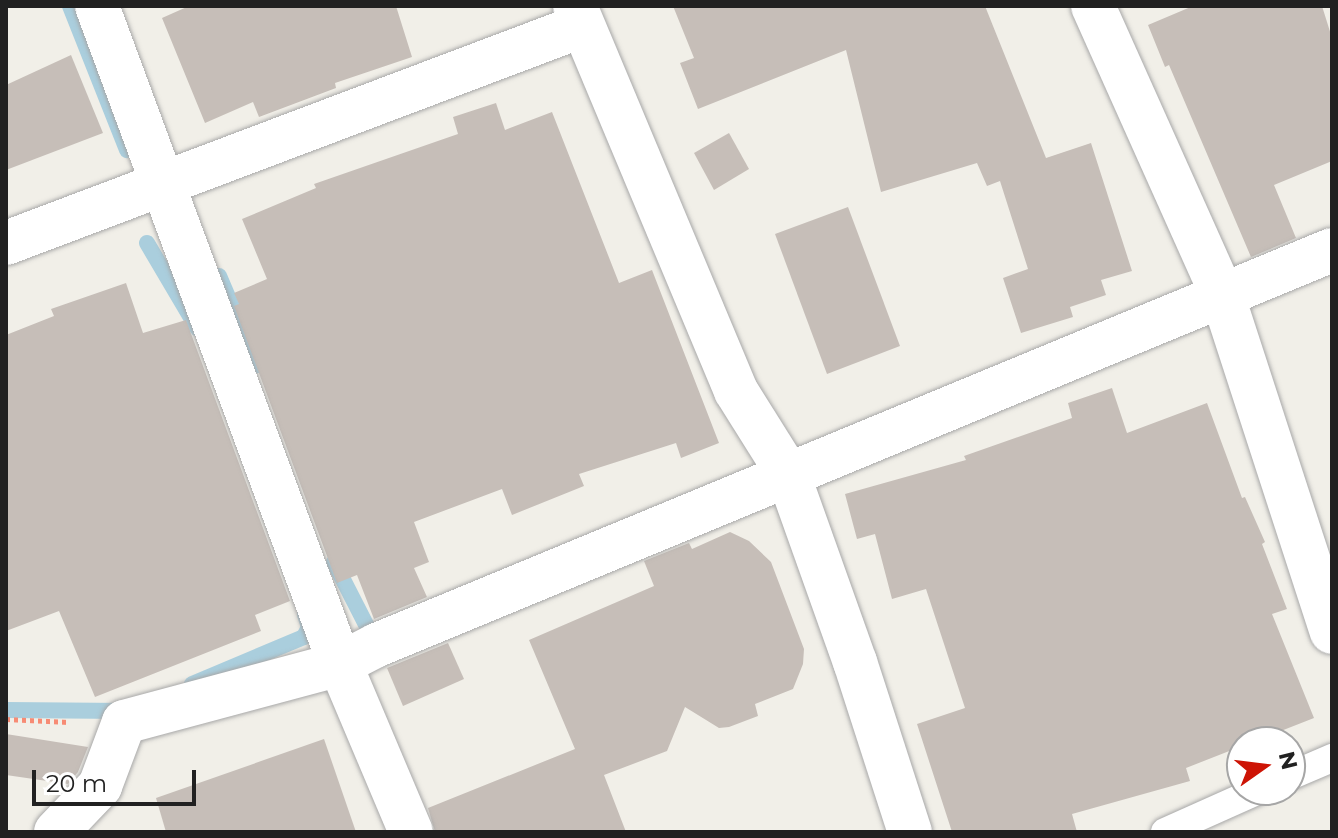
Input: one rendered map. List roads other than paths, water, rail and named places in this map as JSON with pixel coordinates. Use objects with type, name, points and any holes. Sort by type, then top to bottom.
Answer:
[{"type":"street","points":[[97,6],[340,664],[411,832]]},
{"type":"street","points":[[1093,6],[1223,297],[1332,632]]},
{"type":"street","points":[[6,243],[163,186],[578,16],[736,391],[788,474],[855,662],[910,832]]},
{"type":"street","points":[[56,832],[100,786],[124,722],[340,664],[391,639],[1332,250]]},
{"type":"lane","points":[[1306,769],[1332,758]]},
{"type":"lane","points":[[1165,832],[1226,805]]},
{"type":"waterway","points":[[70,6],[127,150]]},
{"type":"waterway","points":[[147,243],[197,328]]},
{"type":"waterway","points":[[219,276],[257,365]]},
{"type":"waterway","points":[[334,562],[376,644]]},
{"type":"waterway","points":[[192,684],[304,637],[309,627],[305,615]]},
{"type":"waterway","points":[[6,710],[126,711]]}]
